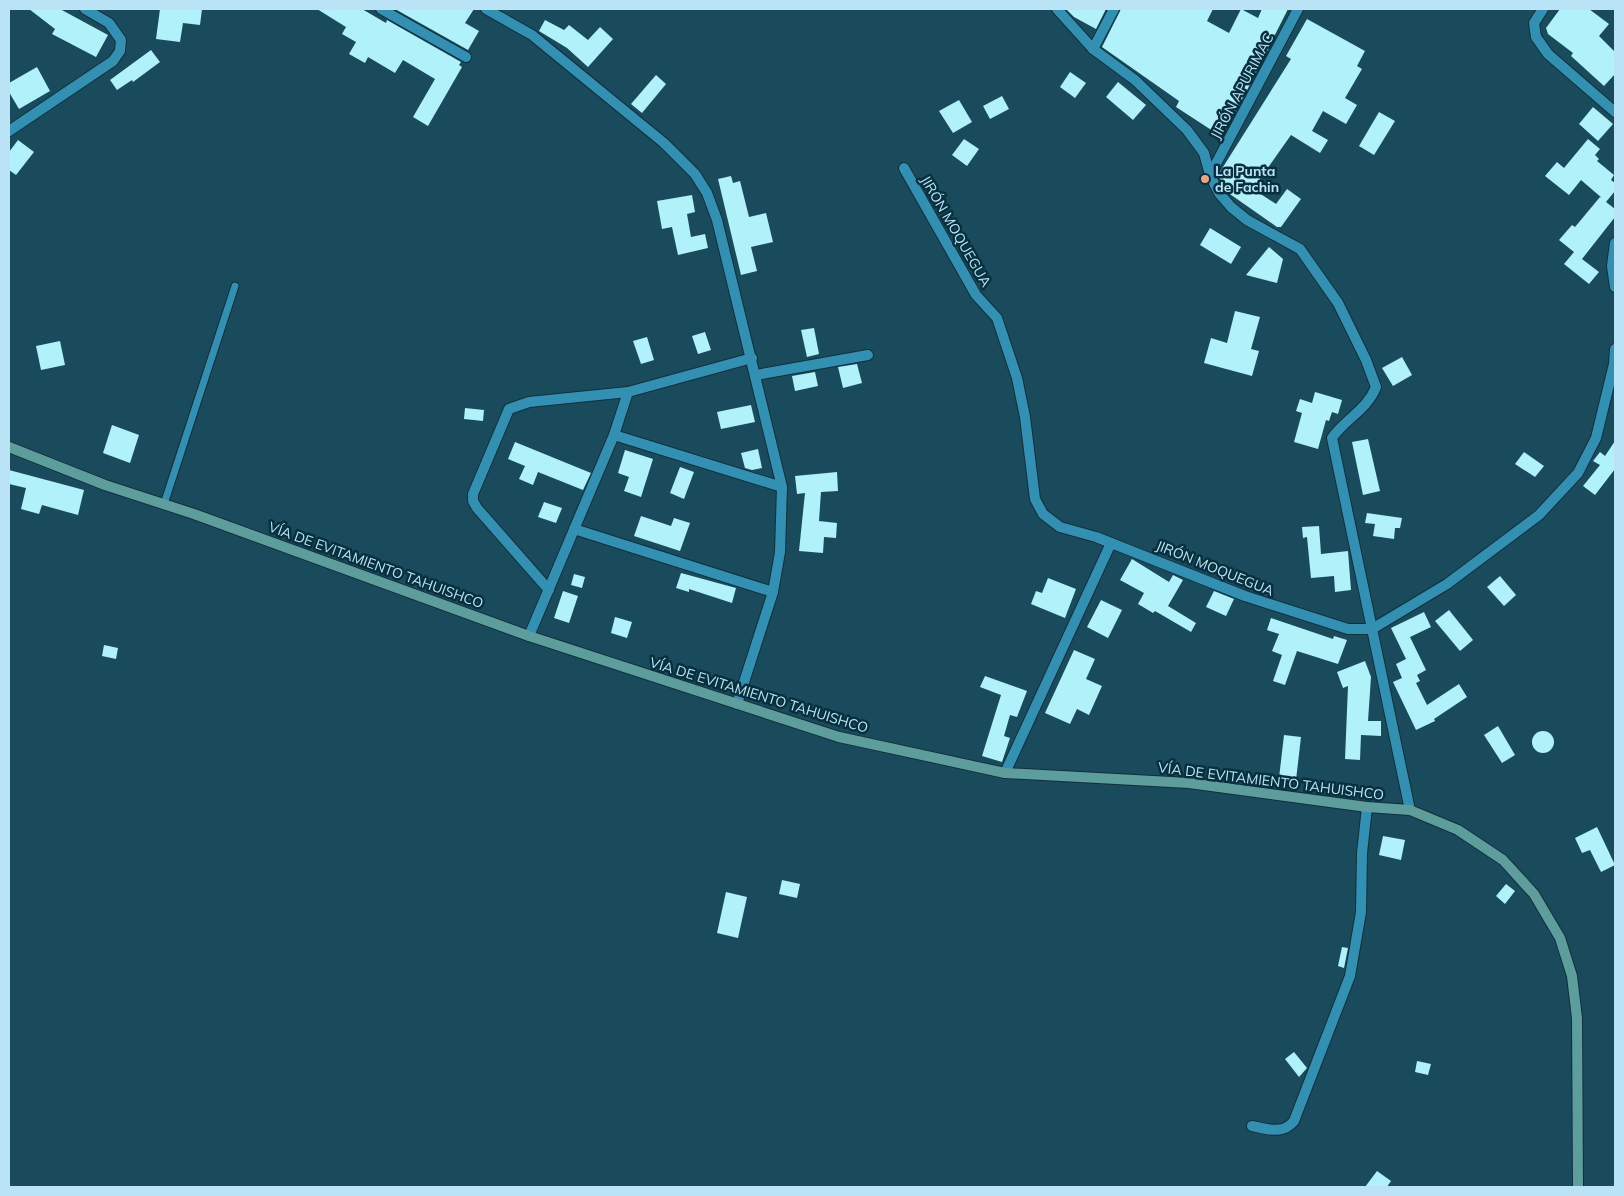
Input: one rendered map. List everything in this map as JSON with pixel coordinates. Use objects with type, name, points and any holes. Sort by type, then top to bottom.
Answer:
[{"type":"main road","name":"VÍA DE EVITAMIENTO TAHUISHCO","points":[[9,447],[105,484],[529,636],[839,737],[1005,773],[1189,783],[1368,807],[1410,810],[1458,830],[1503,860],[1534,894],[1560,938],[1572,976],[1577,1018],[1578,1187]]},
{"type":"street","points":[[9,130],[113,62],[120,51],[121,40],[109,23],[85,9]]},
{"type":"street","points":[[381,9],[466,57]]},
{"type":"street","points":[[486,9],[532,35],[664,143],[695,174],[707,193],[717,220],[782,488],[780,552],[774,592],[737,704]]},
{"type":"street","points":[[1057,9],[1093,49],[1135,80],[1187,130],[1204,154],[1210,175],[1219,193],[1247,220],[1300,248],[1338,303],[1366,360],[1376,387],[1371,401],[1339,428],[1332,438],[1410,810]]},
{"type":"street","points":[[1093,49],[1114,9]]},
{"type":"street","name":"JIRÓN APURIMAC","points":[[1210,175],[1298,9]]},
{"type":"street","points":[[1543,9],[1534,23],[1536,37],[1548,54],[1615,112]]},
{"type":"street","name":"JIRÓN MOQUEGUA","points":[[904,168],[976,295],[997,318],[1017,378],[1025,417],[1035,499],[1043,514],[1060,527],[1111,543],[1244,596],[1328,624],[1348,629],[1372,629]]},
{"type":"street","points":[[1615,244],[1612,266],[1615,287]]},
{"type":"street","points":[[1372,629],[1447,584],[1539,515],[1578,473],[1596,438],[1614,364],[1615,349]]},
{"type":"street","points":[[756,375],[868,355]]},
{"type":"street","points":[[549,590],[477,508],[473,501],[473,494],[509,409],[529,402],[628,392],[752,358]]},
{"type":"street","points":[[529,636],[614,435],[628,392]]},
{"type":"street","points":[[614,435],[782,488]]},
{"type":"street","points":[[574,529],[774,592]]},
{"type":"street","points":[[1005,773],[1111,543]]},
{"type":"street","points":[[1252,1126],[1278,1131],[1289,1128],[1294,1121],[1350,976],[1361,912],[1362,853],[1368,807]]},
{"type":"lane","points":[[164,504],[235,286]]},
{"type":"building","points":[[29,9],[60,9],[108,35],[96,57],[52,34],[55,29]]},
{"type":"building","points":[[160,9],[202,9],[200,25],[183,23],[180,42],[156,39]]},
{"type":"building","points":[[317,9],[362,9],[386,23],[387,20],[461,62],[459,65],[462,67],[428,126],[413,117],[435,79],[403,60],[395,73],[368,57],[365,63],[349,54],[356,42],[342,34],[346,27]]},
{"type":"building","points":[[395,9],[474,9],[465,23],[479,31],[468,50]]},
{"type":"building","points":[[1066,9],[1106,9],[1096,29],[1074,17]]},
{"type":"building","points":[[1121,9],[1213,9],[1207,21],[1229,33],[1241,9],[1258,18],[1262,9],[1288,9],[1245,94],[1219,135],[1176,107],[1179,101],[1102,47]]},
{"type":"building","points":[[1560,9],[1589,9],[1609,24],[1599,36],[1615,52],[1615,74],[1604,86],[1571,56],[1573,53],[1548,34],[1546,28]]},
{"type":"building","points":[[1307,19],[1365,51],[1357,66],[1362,69],[1345,98],[1357,105],[1346,124],[1323,111],[1312,131],[1328,140],[1320,153],[1291,135],[1253,189],[1276,204],[1287,189],[1301,199],[1281,227],[1277,227],[1227,192],[1218,175],[1291,59],[1286,56]]},
{"type":"building","points":[[545,20],[564,30],[569,25],[588,40],[600,27],[613,39],[588,67],[567,48],[539,31]]},
{"type":"building","points":[[151,50],[160,62],[133,82],[132,80],[117,90],[110,80]]},
{"type":"building","points":[[37,67],[50,91],[19,109],[9,92],[9,83]]},
{"type":"building","points":[[1070,72],[1086,83],[1075,98],[1060,87]]},
{"type":"building","points":[[656,75],[666,84],[642,113],[631,104]]},
{"type":"building","points":[[1118,82],[1146,105],[1133,120],[1106,97]]},
{"type":"building","points":[[1002,96],[1009,109],[990,119],[983,106]]},
{"type":"building","points":[[959,100],[972,122],[953,133],[939,111]]},
{"type":"building","points":[[1593,107],[1613,124],[1598,141],[1579,124]]},
{"type":"building","points":[[1379,112],[1395,121],[1374,155],[1359,146]]},
{"type":"building","points":[[964,139],[979,149],[967,166],[952,155]]},
{"type":"building","points":[[1588,139],[1600,149],[1595,155],[1599,159],[1597,161],[1614,175],[1611,180],[1615,183],[1615,191],[1606,202],[1615,209],[1615,217],[1582,259],[1599,272],[1589,284],[1564,264],[1574,252],[1559,240],[1572,225],[1575,227],[1600,197],[1602,198],[1581,180],[1569,195],[1545,176],[1557,162],[1564,168]]},
{"type":"building","points":[[18,140],[34,152],[16,175],[9,170],[9,152]]},
{"type":"building","points":[[731,176],[733,183],[740,181],[749,217],[766,213],[773,242],[751,247],[757,271],[741,275],[718,179]]},
{"type":"building","points":[[692,195],[695,212],[687,214],[691,237],[705,234],[708,248],[678,255],[672,227],[662,229],[657,201]]},
{"type":"building","points":[[1210,228],[1241,247],[1231,264],[1200,245]]},
{"type":"building","points":[[1269,247],[1283,259],[1277,283],[1246,275]]},
{"type":"building","points":[[1235,311],[1260,317],[1251,349],[1259,351],[1252,376],[1204,363],[1211,338],[1227,343]]},
{"type":"building","points":[[814,328],[819,354],[807,357],[801,330]]},
{"type":"building","points":[[705,332],[711,350],[698,354],[692,336]]},
{"type":"building","points":[[647,337],[654,360],[641,364],[633,341]]},
{"type":"building","points":[[60,341],[65,365],[41,370],[36,346]]},
{"type":"building","points":[[1402,357],[1412,375],[1393,386],[1382,368]]},
{"type":"building","points":[[857,364],[862,383],[843,388],[838,367]]},
{"type":"building","points":[[815,372],[818,386],[795,391],[792,376]]},
{"type":"building","points":[[1315,392],[1342,400],[1338,414],[1332,412],[1329,421],[1326,420],[1318,449],[1294,442],[1302,413],[1296,411],[1300,399],[1312,403]]},
{"type":"building","points":[[751,405],[755,422],[721,429],[717,412]]},
{"type":"building","points":[[465,408],[484,410],[483,421],[464,419]]},
{"type":"building","points":[[112,425],[139,435],[130,463],[103,453]]},
{"type":"building","points":[[1368,439],[1380,491],[1363,495],[1352,442]]},
{"type":"building","points":[[1615,441],[1615,469],[1595,495],[1583,486],[1600,465],[1593,461],[1600,452],[1605,456]]},
{"type":"building","points":[[515,442],[591,473],[583,490],[538,472],[533,485],[519,479],[525,466],[508,459]]},
{"type":"building","points":[[758,449],[762,468],[752,470],[745,468],[741,453]]},
{"type":"building","points":[[625,450],[653,459],[641,497],[624,491],[629,477],[618,473]]},
{"type":"building","points":[[1524,452],[1544,466],[1535,477],[1515,464]]},
{"type":"building","points":[[680,467],[694,472],[684,499],[670,493]]},
{"type":"building","points":[[9,470],[84,490],[78,515],[42,505],[39,514],[21,509],[26,488],[9,484]]},
{"type":"building","points":[[837,472],[838,491],[821,492],[819,521],[837,523],[836,538],[824,537],[823,553],[799,551],[805,493],[797,494],[795,476]]},
{"type":"building","points":[[544,502],[562,508],[556,523],[538,517]]},
{"type":"building","points":[[1367,513],[1402,518],[1400,528],[1395,528],[1394,539],[1373,536],[1375,524],[1365,523]]},
{"type":"building","points":[[641,516],[671,526],[674,518],[690,523],[680,551],[634,536]]},
{"type":"building","points":[[1319,526],[1321,554],[1348,551],[1351,590],[1335,592],[1334,576],[1311,578],[1307,537],[1303,538],[1302,527]]},
{"type":"building","points":[[1132,559],[1169,582],[1173,575],[1183,580],[1168,606],[1196,623],[1191,632],[1155,611],[1153,613],[1138,604],[1144,593],[1120,580]]},
{"type":"building","points":[[681,573],[736,588],[732,603],[689,589],[689,592],[676,588]]},
{"type":"building","points":[[574,574],[585,577],[582,588],[571,585]]},
{"type":"building","points":[[1500,576],[1516,595],[1504,606],[1487,587]]},
{"type":"building","points":[[1048,578],[1076,589],[1065,618],[1031,604],[1036,591],[1042,593]]},
{"type":"building","points":[[563,591],[578,596],[569,623],[554,618]]},
{"type":"building","points":[[1214,591],[1234,599],[1226,616],[1206,607]]},
{"type":"building","points":[[1101,600],[1122,610],[1108,638],[1087,627]]},
{"type":"building","points":[[1449,610],[1473,640],[1460,651],[1435,621]]},
{"type":"building","points":[[1424,612],[1431,627],[1410,637],[1426,670],[1417,675],[1420,681],[1416,683],[1427,705],[1459,684],[1467,697],[1434,719],[1435,721],[1416,730],[1393,682],[1402,678],[1396,664],[1406,659],[1391,628]]},
{"type":"building","points":[[615,617],[632,622],[627,638],[611,633]]},
{"type":"building","points":[[1271,618],[1333,639],[1334,636],[1347,640],[1338,664],[1297,651],[1285,685],[1273,681],[1282,655],[1272,651],[1279,634],[1267,630]]},
{"type":"building","points":[[104,645],[118,648],[116,659],[102,656]]},
{"type":"building","points":[[1074,650],[1095,659],[1086,679],[1102,686],[1089,715],[1077,709],[1070,724],[1045,713]]},
{"type":"building","points":[[1365,661],[1371,677],[1368,721],[1381,721],[1381,736],[1361,735],[1360,760],[1345,759],[1348,686],[1343,688],[1337,672]]},
{"type":"building","points":[[985,676],[1027,691],[1017,717],[1010,715],[1004,736],[1010,738],[1002,762],[982,756],[1001,695],[980,687]]},
{"type":"building","points":[[1498,726],[1515,755],[1502,763],[1484,735]]},
{"type":"building","points":[[1543,731],[1551,734],[1554,742],[1551,750],[1543,753],[1535,750],[1532,742],[1535,734]]},
{"type":"building","points":[[1284,735],[1301,737],[1296,780],[1279,778]]},
{"type":"building","points":[[1597,827],[1615,865],[1601,872],[1590,850],[1582,853],[1575,838]]},
{"type":"building","points":[[1383,836],[1405,840],[1401,860],[1379,855]]},
{"type":"building","points":[[782,880],[800,884],[797,898],[779,894]]},
{"type":"building","points":[[1506,884],[1515,891],[1505,904],[1496,896]]},
{"type":"building","points":[[726,892],[747,897],[738,938],[717,933]]},
{"type":"building","points":[[1342,947],[1348,948],[1344,968],[1338,966]]},
{"type":"building","points":[[1294,1052],[1307,1068],[1299,1077],[1285,1059]]},
{"type":"building","points":[[1417,1061],[1431,1064],[1428,1075],[1415,1072]]},
{"type":"building","points":[[1377,1171],[1391,1181],[1387,1187],[1365,1187]]},
{"type":"place","name":"La Punta de Fachin","points":[[1205,179]]}]
